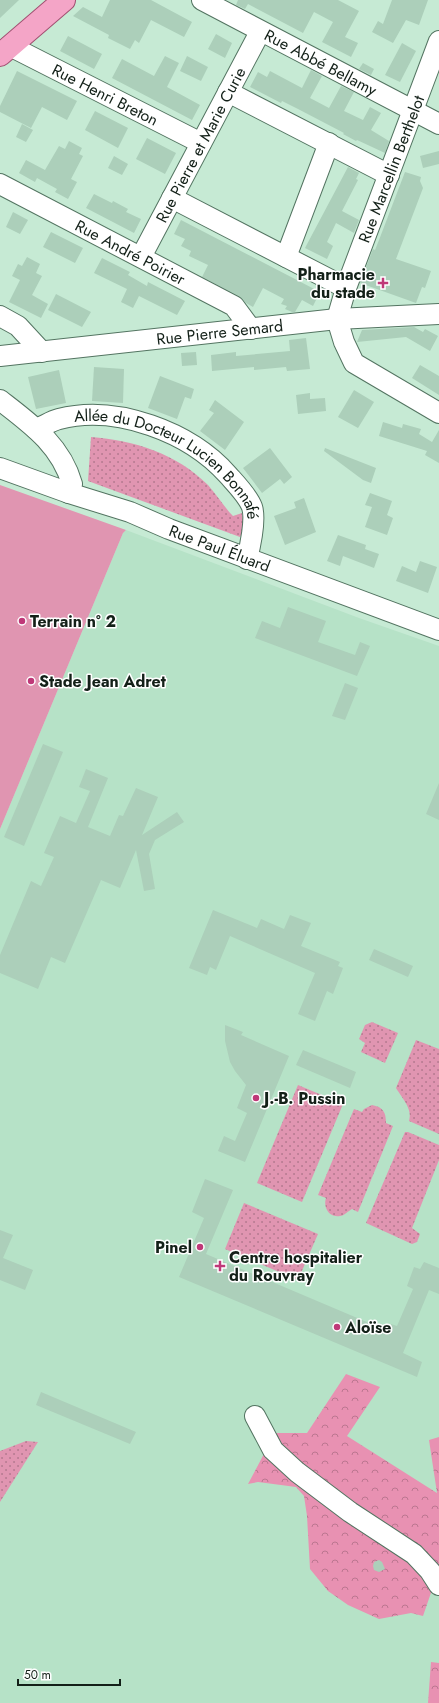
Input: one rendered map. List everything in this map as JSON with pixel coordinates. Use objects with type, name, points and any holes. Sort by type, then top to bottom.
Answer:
[{"type":"main road","points":[[5,51],[64,0]]},
{"type":"street","name":"Rue Abbé Bellamy","points":[[202,0],[260,32],[439,124]]},
{"type":"street","name":"Rue Pierre et Marie Curie","points":[[141,258],[260,32]]},
{"type":"street","name":"Rue Marcellin Berthelot","points":[[337,319],[346,288],[439,41]]},
{"type":"street","name":"Rue Henri Breton","points":[[5,51],[201,143]]},
{"type":"street","points":[[228,92],[389,175]]},
{"type":"street","points":[[286,257],[328,144]]},
{"type":"street","name":"Rue André Poirier","points":[[0,184],[234,306],[251,329]]},
{"type":"street","points":[[172,198],[346,288]]},
{"type":"street","name":"Rue Pierre Semard","points":[[0,356],[337,319],[439,314]]},
{"type":"street","points":[[0,316],[18,326],[42,352]]},
{"type":"street","points":[[337,319],[344,342],[354,363],[439,413]]},
{"type":"street","points":[[0,400],[36,429],[61,457],[72,484],[68,493]]},
{"type":"street","name":"Allée du Docteur Lucien Bonnafé","points":[[36,429],[59,419],[88,415],[123,418],[162,429],[185,440],[218,464],[239,487],[252,508],[252,538],[247,559]]},
{"type":"street","name":"Rue Paul Éluard","points":[[0,468],[68,493],[130,512],[169,530],[439,630]]},
{"type":"street","points":[[255,1416],[273,1450],[297,1472],[350,1512],[414,1554],[430,1571],[439,1585]]},
{"type":"shaded area","points":[[91,437],[123,441],[139,445],[154,450],[183,465],[208,485],[233,516],[242,513],[244,528],[240,537],[88,481]]},
{"type":"shaded area","name":"Stade Jean Adret","points":[[0,485],[126,530],[123,533],[0,829]]},
{"type":"shaded area","name":"Centre hospitalier du Rouvray","points":[[126,530],[359,618],[439,646],[439,1703],[0,1703],[0,829],[123,533]]},
{"type":"shaded area","points":[[372,1022],[398,1033],[385,1063],[361,1052],[365,1043],[359,1039],[365,1025]]},
{"type":"shaded area","points":[[416,1040],[439,1049],[439,1134],[409,1121],[410,1112],[396,1088]]},
{"type":"shaded area","points":[[298,1085],[343,1104],[302,1202],[257,1183]]},
{"type":"shaded area","points":[[372,1105],[379,1107],[383,1111],[386,1123],[393,1126],[358,1212],[352,1209],[342,1216],[330,1214],[325,1205],[326,1198],[318,1195],[354,1109],[362,1112],[364,1109]]},
{"type":"shaded area","points":[[405,1132],[439,1145],[439,1160],[412,1228],[420,1234],[417,1242],[412,1244],[366,1223]]},
{"type":"shaded area","points":[[244,1203],[318,1234],[298,1280],[225,1249]]},
{"type":"shaded area","points":[[26,1441],[38,1442],[0,1502],[0,1451]]},
{"type":"green space","points":[[346,1374],[380,1387],[347,1436],[437,1493],[429,1440],[439,1437],[439,1582],[433,1587],[423,1616],[411,1613],[379,1619],[348,1605],[328,1591],[310,1569],[307,1516],[304,1496],[296,1487],[258,1482],[248,1484],[275,1433],[307,1433]]},
{"type":"green space","points":[[431,1662],[439,1663],[439,1703],[428,1703]]},
{"type":"building","points":[[0,0],[19,0],[0,18]]},
{"type":"building","points":[[110,0],[151,0],[192,22],[184,37],[151,20],[139,43],[135,40],[130,49],[108,38],[109,35],[73,16],[83,7],[102,17]]},
{"type":"building","points":[[238,0],[338,0],[359,11],[345,37],[358,43],[351,57],[322,42],[333,22],[314,12],[303,33],[248,4],[245,9],[236,5]]},
{"type":"building","points":[[392,0],[428,0],[419,25],[406,20],[393,43],[372,32],[378,21],[383,24]]},
{"type":"building","points":[[216,34],[232,43],[225,58],[208,49]]},
{"type":"building","points":[[68,36],[102,54],[94,69],[60,51]]},
{"type":"building","points":[[402,43],[416,51],[400,82],[385,75]]},
{"type":"building","points":[[165,56],[179,63],[167,87],[200,105],[192,120],[112,78],[122,59],[154,76]]},
{"type":"building","points":[[187,56],[208,67],[201,81],[180,71]]},
{"type":"building","points":[[363,63],[374,69],[371,75],[359,69]]},
{"type":"building","points":[[311,70],[322,76],[310,98],[329,108],[341,86],[354,92],[344,111],[363,120],[370,107],[381,113],[371,130],[389,141],[385,153],[357,140],[356,141],[343,134],[344,133],[298,109],[282,101],[281,103],[250,87],[258,72],[267,77],[270,71],[302,88]]},
{"type":"building","points":[[17,71],[77,101],[67,120],[42,107],[31,128],[0,112],[0,106]]},
{"type":"building","points":[[95,111],[128,128],[118,148],[85,130]]},
{"type":"building","points":[[22,124],[33,130],[26,142],[16,137]]},
{"type":"building","points":[[147,138],[176,153],[165,174],[136,159]]},
{"type":"building","points":[[69,141],[82,148],[79,154],[83,156],[71,179],[77,182],[68,199],[55,192],[57,189],[37,178],[35,182],[19,173],[26,160],[45,170],[59,146],[65,149]]},
{"type":"building","points":[[439,151],[439,164],[423,168],[420,156]]},
{"type":"building","points":[[114,156],[128,164],[122,175],[108,168]]},
{"type":"building","points":[[348,167],[359,173],[356,179],[358,180],[342,211],[359,220],[354,233],[336,223],[327,242],[333,246],[327,259],[305,248]]},
{"type":"building","points":[[405,172],[421,177],[420,181],[423,188],[396,259],[431,271],[425,288],[422,287],[416,303],[360,283],[373,249],[375,250]]},
{"type":"building","points":[[94,194],[112,203],[113,201],[128,209],[126,212],[141,219],[134,233],[86,208]]},
{"type":"building","points":[[13,212],[28,220],[20,234],[6,227]]},
{"type":"building","points":[[181,220],[320,292],[313,306],[302,300],[295,312],[292,312],[285,309],[287,306],[281,304],[284,299],[263,288],[253,307],[239,296],[202,277],[208,265],[189,256],[191,251],[181,246],[185,239],[174,234]]},
{"type":"building","points":[[51,232],[83,248],[75,263],[43,247]]},
{"type":"building","points":[[27,257],[40,264],[36,273],[42,276],[32,295],[48,304],[41,318],[9,302],[20,280],[12,276],[18,264],[22,266]]},
{"type":"building","points":[[102,258],[130,272],[128,275],[147,286],[148,282],[185,301],[177,315],[139,296],[133,308],[121,302],[127,289],[94,273]]},
{"type":"building","points":[[56,294],[91,312],[82,327],[48,310]]},
{"type":"building","points":[[414,327],[423,332],[425,329],[438,336],[430,351],[406,337],[357,342],[362,330]]},
{"type":"building","points":[[306,338],[310,369],[287,371],[286,367],[254,370],[254,367],[212,371],[211,355],[236,352],[236,356],[290,351],[289,340]]},
{"type":"building","points":[[196,352],[197,365],[182,366],[181,353]]},
{"type":"building","points":[[420,365],[439,376],[439,395],[412,378]]},
{"type":"building","points":[[94,367],[124,369],[123,403],[92,401]]},
{"type":"building","points":[[59,370],[66,403],[36,409],[28,377]]},
{"type":"building","points":[[160,376],[194,389],[191,399],[185,397],[177,419],[148,408]]},
{"type":"building","points":[[354,390],[374,402],[358,428],[338,417]]},
{"type":"building","points":[[310,393],[310,399],[325,398],[326,411],[298,414],[296,395]]},
{"type":"building","points":[[215,400],[244,422],[225,450],[200,431],[214,413],[209,410]]},
{"type":"building","points":[[383,422],[402,428],[403,424],[421,429],[419,434],[432,442],[439,430],[439,463],[425,455],[427,451],[379,436]]},
{"type":"building","points":[[270,448],[292,477],[284,484],[280,479],[262,493],[243,468]]},
{"type":"building","points":[[325,448],[376,468],[371,483],[363,480],[324,451]]},
{"type":"building","points":[[370,493],[392,501],[387,515],[393,518],[387,535],[365,527],[372,507],[365,505]]},
{"type":"building","points":[[304,498],[316,532],[285,545],[274,516],[296,508],[294,502]]},
{"type":"building","points":[[338,535],[366,545],[365,549],[379,554],[374,568],[343,556],[340,566],[327,561]]},
{"type":"building","points":[[420,561],[437,567],[428,593],[396,581],[402,566],[416,572]]},
{"type":"building","points":[[288,607],[326,621],[318,642],[355,655],[360,642],[370,646],[357,676],[255,638],[262,621],[280,628]]},
{"type":"building","points":[[345,683],[358,688],[345,720],[332,716]]},
{"type":"building","points":[[43,744],[63,752],[24,846],[4,837]]},
{"type":"building","points":[[86,769],[108,778],[88,827],[110,836],[119,815],[123,816],[136,788],[158,797],[142,835],[177,812],[184,822],[155,840],[149,854],[155,889],[144,891],[136,850],[120,888],[101,880],[65,963],[51,957],[38,989],[0,973],[0,955],[31,881],[41,886],[54,857],[44,853],[60,816],[76,823],[90,791],[79,787]]},
{"type":"building","points":[[439,783],[439,820],[426,814]]},
{"type":"building","points":[[213,910],[257,928],[261,919],[284,929],[290,915],[311,923],[301,946],[340,962],[338,966],[343,968],[333,994],[327,991],[315,1021],[298,1014],[315,973],[230,936],[216,970],[210,967],[207,975],[189,968]]},
{"type":"building","points":[[374,949],[413,966],[408,977],[369,960]]},
{"type":"building","name":"J.-B. Pussin","points":[[225,1025],[243,1032],[241,1035],[289,1056],[245,1162],[218,1151],[224,1136],[235,1141],[247,1113],[237,1108],[246,1085],[230,1062],[225,1041]]},
{"type":"building","points":[[303,1050],[356,1072],[350,1088],[296,1065]]},
{"type":"building","points":[[205,1179],[233,1190],[206,1254],[388,1331],[391,1324],[397,1326],[413,1289],[407,1286],[414,1267],[420,1269],[424,1262],[439,1268],[439,1294],[429,1290],[403,1353],[422,1362],[417,1377],[179,1277],[204,1218],[192,1212]]},
{"type":"building","points":[[0,1230],[13,1235],[3,1258],[33,1270],[25,1290],[0,1280]]},
{"type":"building","points":[[41,1392],[136,1432],[130,1444],[36,1405]]},
{"type":"building","points":[[379,1560],[382,1562],[385,1569],[379,1572],[374,1570],[373,1566],[374,1562]]},
{"type":"place","name":"Pharmacie du stade","points":[[383,283]]},
{"type":"place","name":"Terrain n° 2","points":[[22,621]]},
{"type":"place","name":"Stade Jean Adret","points":[[31,681]]},
{"type":"place","name":"J.-B. Pussin","points":[[256,1098]]},
{"type":"place","name":"Pinel","points":[[200,1247]]},
{"type":"place","name":"Centre hospitalier du Rouvray","points":[[220,1266]]},
{"type":"place","name":"Aloïse","points":[[337,1327]]}]
